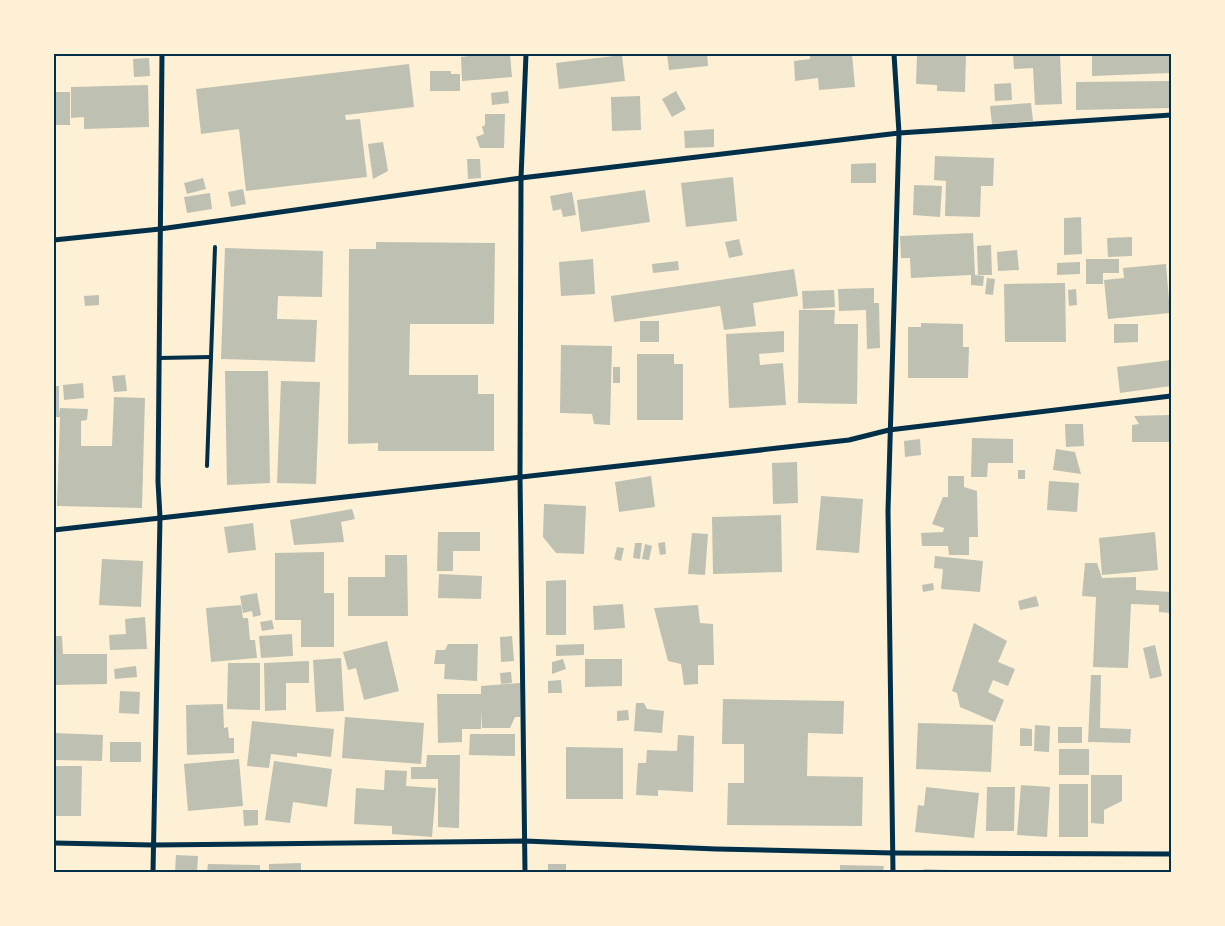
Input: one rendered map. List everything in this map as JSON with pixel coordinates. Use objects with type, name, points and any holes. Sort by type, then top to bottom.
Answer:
[{"type":"street","points":[[153,872],[160,517],[158,482],[162,54]]},
{"type":"street","points":[[525,872],[520,476],[522,178],[526,54]]},
{"type":"street","points":[[893,872],[888,510],[898,133],[894,54]]},
{"type":"street","points":[[54,240],[160,229],[522,178],[898,133],[1171,115]]},
{"type":"street","points":[[54,530],[850,440],[889,430],[1171,396]]},
{"type":"street","points":[[54,843],[153,845],[525,841],[716,849],[894,853],[1171,854]]},
{"type":"lane","points":[[208,466],[215,247]]},
{"type":"lane","points":[[159,358],[211,356]]},
{"type":"building","points":[[468,54],[510,54],[512,77],[462,81],[461,57],[469,56]]},
{"type":"building","points":[[667,54],[707,54],[708,66],[669,70]]},
{"type":"building","points":[[810,54],[852,54],[855,87],[819,90],[818,78],[795,81],[794,61],[810,59]]},
{"type":"building","points":[[917,54],[966,54],[965,92],[937,91],[937,85],[916,84]]},
{"type":"building","points":[[1013,54],[1060,54],[1062,104],[1035,105],[1033,68],[1014,69]]},
{"type":"building","points":[[1092,54],[1171,54],[1171,73],[1092,76]]},
{"type":"building","points":[[622,55],[625,81],[559,89],[556,63]]},
{"type":"building","points":[[149,58],[150,76],[134,77],[133,59]]},
{"type":"building","points":[[409,64],[414,107],[345,115],[346,120],[360,119],[367,177],[246,191],[239,129],[201,134],[196,89]]},
{"type":"building","points":[[430,71],[451,71],[451,74],[460,74],[460,91],[430,91]]},
{"type":"building","points":[[1171,81],[1171,108],[1076,110],[1076,82]]},
{"type":"building","points":[[1011,83],[1012,100],[995,101],[994,84]]},
{"type":"building","points":[[148,85],[149,127],[84,129],[84,117],[71,118],[71,87]]},
{"type":"building","points":[[508,91],[509,103],[492,105],[491,93]]},
{"type":"building","points":[[676,91],[686,109],[672,117],[662,99]]},
{"type":"building","points":[[54,92],[70,92],[70,125],[54,125]]},
{"type":"building","points":[[640,96],[641,130],[612,131],[611,97]]},
{"type":"building","points":[[1031,103],[1033,121],[992,124],[990,106]]},
{"type":"building","points":[[485,114],[505,114],[504,148],[480,148],[476,137],[484,134],[482,127],[485,125]]},
{"type":"building","points":[[714,129],[714,147],[685,148],[684,131]]},
{"type":"building","points":[[383,142],[388,171],[373,179],[368,144]]},
{"type":"building","points":[[935,156],[994,158],[993,186],[981,186],[980,217],[945,216],[946,181],[934,180]]},
{"type":"building","points":[[467,159],[480,159],[481,178],[468,179]]},
{"type":"building","points":[[876,163],[876,183],[851,183],[851,164]]},
{"type":"building","points":[[733,177],[737,221],[686,227],[681,183]]},
{"type":"building","points":[[203,178],[206,189],[187,194],[184,183]]},
{"type":"building","points":[[914,185],[942,186],[940,217],[913,215]]},
{"type":"building","points":[[243,189],[246,204],[231,207],[228,192]]},
{"type":"building","points":[[645,190],[650,222],[581,232],[577,200]]},
{"type":"building","points":[[572,192],[576,215],[563,217],[561,209],[553,211],[550,196]]},
{"type":"building","points":[[210,193],[212,209],[187,213],[184,197]]},
{"type":"building","points":[[1081,217],[1082,254],[1064,255],[1064,218]]},
{"type":"building","points":[[973,233],[975,275],[984,276],[983,286],[971,285],[971,275],[911,278],[910,258],[901,258],[900,236]]},
{"type":"building","points":[[1132,237],[1132,256],[1108,257],[1107,238]]},
{"type":"building","points":[[739,239],[743,255],[729,258],[725,242]]},
{"type":"building","points":[[376,242],[495,243],[494,324],[410,324],[409,375],[478,375],[478,394],[494,394],[494,451],[378,451],[378,443],[348,444],[349,249],[376,249]]},
{"type":"building","points":[[991,245],[992,275],[978,275],[977,246]]},
{"type":"building","points":[[225,248],[323,251],[322,297],[278,296],[277,319],[317,320],[315,362],[221,359]]},
{"type":"building","points":[[1017,250],[1019,270],[998,271],[997,252]]},
{"type":"building","points":[[593,259],[595,294],[561,296],[559,262]]},
{"type":"building","points":[[1086,259],[1119,259],[1119,273],[1103,273],[1103,284],[1086,284]]},
{"type":"building","points":[[678,261],[679,270],[653,273],[652,264]]},
{"type":"building","points":[[1080,262],[1080,274],[1057,275],[1057,263]]},
{"type":"building","points":[[1166,264],[1170,313],[1108,319],[1104,280],[1124,278],[1123,268]]},
{"type":"building","points":[[794,269],[798,296],[753,303],[756,326],[724,330],[720,306],[614,322],[611,296]]},
{"type":"building","points":[[987,278],[995,279],[993,295],[985,294]]},
{"type":"building","points":[[1065,283],[1066,342],[1005,342],[1004,284]]},
{"type":"building","points":[[874,288],[874,303],[879,303],[880,348],[867,349],[866,310],[839,311],[838,289]]},
{"type":"building","points":[[1076,289],[1077,305],[1069,306],[1068,290]]},
{"type":"building","points":[[834,290],[835,307],[803,309],[802,291]]},
{"type":"building","points":[[99,295],[99,305],[85,306],[84,296]]},
{"type":"building","points":[[799,310],[835,310],[834,324],[858,324],[857,404],[798,403]]},
{"type":"building","points":[[640,321],[659,321],[659,342],[640,342]]},
{"type":"building","points":[[921,323],[963,324],[963,347],[969,347],[968,378],[908,378],[908,327],[921,327]]},
{"type":"building","points":[[1114,324],[1138,324],[1138,342],[1114,343]]},
{"type":"building","points":[[784,331],[784,352],[759,354],[760,365],[783,363],[786,405],[729,408],[726,334]]},
{"type":"building","points":[[561,345],[612,346],[610,425],[594,424],[592,414],[560,413]]},
{"type":"building","points":[[637,354],[674,354],[674,364],[683,364],[683,420],[637,420]]},
{"type":"building","points":[[1171,360],[1171,386],[1120,393],[1117,367]]},
{"type":"building","points":[[613,367],[620,367],[620,383],[613,383]]},
{"type":"building","points":[[225,371],[268,371],[270,483],[227,485]]},
{"type":"building","points":[[125,375],[127,391],[114,392],[112,376]]},
{"type":"building","points":[[281,381],[320,382],[316,484],[277,483]]},
{"type":"building","points":[[83,383],[84,398],[64,400],[63,385]]},
{"type":"building","points":[[54,386],[59,386],[59,414],[60,408],[88,409],[87,420],[81,421],[81,446],[112,446],[114,397],[145,398],[142,508],[57,506],[60,417],[54,417]]},
{"type":"building","points":[[1170,415],[1170,442],[1132,442],[1132,425],[1139,424],[1134,416]]},
{"type":"building","points":[[1065,424],[1083,424],[1084,446],[1066,447]]},
{"type":"building","points":[[972,438],[1013,439],[1013,463],[988,463],[987,477],[971,477]]},
{"type":"building","points":[[920,439],[921,455],[905,457],[904,441]]},
{"type":"building","points":[[1056,449],[1075,452],[1081,474],[1053,470]]},
{"type":"building","points":[[797,462],[798,503],[773,504],[772,463]]},
{"type":"building","points":[[1018,470],[1025,470],[1025,479],[1018,479]]},
{"type":"building","points":[[651,476],[655,507],[619,512],[615,482]]},
{"type":"building","points":[[948,476],[964,476],[964,487],[977,491],[978,537],[969,537],[969,555],[949,555],[948,546],[922,546],[921,533],[943,532],[944,528],[932,524],[943,497],[948,497]]},
{"type":"building","points":[[1049,481],[1079,483],[1077,512],[1047,510]]},
{"type":"building","points":[[821,496],[863,499],[859,553],[816,550]]},
{"type":"building","points":[[544,504],[586,506],[584,554],[556,553],[543,537]]},
{"type":"building","points":[[352,509],[355,519],[341,522],[344,542],[294,545],[290,520]]},
{"type":"building","points":[[781,515],[782,572],[713,574],[712,517]]},
{"type":"building","points":[[253,523],[256,550],[228,553],[224,527]]},
{"type":"building","points":[[438,532],[480,532],[480,551],[453,551],[453,571],[437,571]]},
{"type":"building","points":[[1155,532],[1158,570],[1102,575],[1099,538]]},
{"type":"building","points":[[692,533],[708,534],[705,575],[688,574]]},
{"type":"building","points":[[665,542],[666,554],[660,555],[658,543]]},
{"type":"building","points":[[635,543],[642,543],[640,559],[633,558]]},
{"type":"building","points":[[645,544],[652,546],[649,560],[642,559]]},
{"type":"building","points":[[617,547],[624,548],[621,561],[614,559]]},
{"type":"building","points":[[324,552],[324,593],[334,593],[334,647],[301,647],[301,620],[275,620],[275,553]]},
{"type":"building","points":[[385,555],[407,555],[408,616],[348,616],[348,577],[385,577]]},
{"type":"building","points":[[935,556],[983,561],[980,592],[941,589],[943,569],[934,568]]},
{"type":"building","points":[[102,559],[143,561],[141,607],[99,605]]},
{"type":"building","points":[[1085,563],[1097,563],[1102,578],[1136,577],[1136,590],[1171,592],[1171,613],[1159,612],[1159,605],[1131,604],[1128,668],[1093,667],[1096,597],[1082,596]]},
{"type":"building","points":[[439,574],[482,576],[481,599],[438,598]]},
{"type":"building","points":[[566,580],[566,635],[546,635],[546,581]]},
{"type":"building","points":[[933,583],[934,590],[923,592],[922,585]]},
{"type":"building","points":[[257,593],[261,615],[253,617],[252,611],[243,613],[240,596]]},
{"type":"building","points":[[1036,596],[1039,606],[1020,610],[1018,601]]},
{"type":"building","points":[[623,604],[625,628],[594,630],[593,606]]},
{"type":"building","points":[[241,605],[243,618],[248,618],[250,640],[255,640],[257,658],[211,662],[206,608]]},
{"type":"building","points":[[698,605],[700,623],[713,624],[714,665],[698,665],[698,684],[684,685],[681,664],[668,661],[654,608]]},
{"type":"building","points":[[145,617],[147,649],[110,650],[109,635],[126,634],[125,619]]},
{"type":"building","points":[[272,620],[274,629],[262,631],[260,622]]},
{"type":"building","points":[[974,623],[1007,641],[998,662],[1015,669],[1008,686],[993,680],[988,692],[1004,700],[995,722],[960,707],[957,693],[952,691]]},
{"type":"building","points":[[292,634],[293,656],[261,658],[259,636]]},
{"type":"building","points":[[54,636],[62,636],[63,654],[107,654],[107,684],[54,685]]},
{"type":"building","points":[[512,636],[514,661],[501,662],[500,637]]},
{"type":"building","points":[[387,641],[399,691],[364,700],[356,668],[348,670],[343,652]]},
{"type":"building","points":[[448,644],[478,644],[477,681],[444,679],[445,664],[434,664],[436,650],[445,650]]},
{"type":"building","points":[[584,644],[584,655],[556,656],[556,645]]},
{"type":"building","points":[[1155,645],[1162,676],[1150,679],[1143,648]]},
{"type":"building","points":[[341,658],[344,711],[316,712],[313,660]]},
{"type":"building","points":[[563,659],[566,669],[552,674],[552,662]]},
{"type":"building","points":[[585,659],[622,659],[622,686],[585,687]]},
{"type":"building","points":[[309,661],[309,683],[286,683],[286,710],[265,711],[264,663]]},
{"type":"building","points":[[228,663],[260,663],[260,710],[227,709]]},
{"type":"building","points":[[136,666],[137,677],[115,679],[114,669]]},
{"type":"building","points":[[511,672],[512,683],[501,684],[500,673]]},
{"type":"building","points":[[1091,675],[1101,675],[1100,728],[1131,729],[1130,743],[1088,742]]},
{"type":"building","points":[[561,680],[562,693],[548,693],[548,681]]},
{"type":"building","points":[[520,683],[520,717],[515,717],[510,728],[482,728],[481,710],[481,729],[462,729],[462,742],[438,743],[437,694],[481,694],[481,686]]},
{"type":"building","points":[[120,691],[140,692],[139,714],[119,713]]},
{"type":"building","points":[[723,699],[844,701],[843,734],[808,733],[807,776],[863,777],[862,826],[727,825],[728,783],[744,783],[744,744],[722,744]]},
{"type":"building","points":[[636,703],[644,703],[647,709],[664,711],[662,733],[634,731]]},
{"type":"building","points":[[223,704],[224,728],[228,727],[229,738],[234,738],[234,753],[187,755],[186,705]]},
{"type":"building","points":[[628,710],[629,720],[617,721],[617,711]]},
{"type":"building","points":[[345,717],[424,723],[421,764],[342,758]]},
{"type":"building","points":[[252,721],[334,729],[331,757],[297,753],[297,757],[271,754],[269,768],[247,766]]},
{"type":"building","points":[[918,723],[993,725],[991,772],[916,769]]},
{"type":"building","points":[[1035,725],[1050,726],[1049,752],[1034,751]]},
{"type":"building","points":[[1058,727],[1082,727],[1082,743],[1058,743]]},
{"type":"building","points":[[1020,728],[1032,729],[1032,746],[1020,746]]},
{"type":"building","points":[[54,733],[103,735],[102,761],[54,760]]},
{"type":"building","points":[[470,734],[515,734],[515,756],[469,755]]},
{"type":"building","points":[[678,735],[694,736],[693,792],[658,790],[658,796],[636,795],[638,763],[646,763],[647,750],[677,751]]},
{"type":"building","points":[[110,742],[141,742],[141,762],[110,762]]},
{"type":"building","points":[[566,747],[623,748],[623,799],[566,799]]},
{"type":"building","points":[[1059,749],[1089,749],[1089,775],[1059,775]]},
{"type":"building","points":[[427,755],[460,755],[459,828],[438,827],[438,779],[411,779],[411,767],[426,767]]},
{"type":"building","points":[[239,759],[243,806],[188,811],[184,764]]},
{"type":"building","points":[[274,761],[332,769],[327,807],[293,802],[290,823],[265,820]]},
{"type":"building","points":[[54,766],[82,766],[81,816],[54,816]]},
{"type":"building","points":[[385,770],[407,771],[406,786],[436,788],[432,837],[392,834],[392,826],[354,824],[356,788],[384,790]]},
{"type":"building","points":[[1091,775],[1122,775],[1122,801],[1104,810],[1104,824],[1091,823]]},
{"type":"building","points":[[1059,784],[1088,784],[1088,837],[1059,837]]},
{"type":"building","points":[[1021,785],[1050,787],[1047,837],[1017,835]]},
{"type":"building","points":[[926,787],[979,793],[974,838],[915,832],[918,805],[924,806]]},
{"type":"building","points":[[987,787],[1015,787],[1014,831],[986,831]]},
{"type":"building","points":[[243,810],[258,810],[258,825],[244,826]]},
{"type":"building","points":[[176,855],[198,856],[197,872],[175,872]]},
{"type":"building","points":[[301,863],[301,872],[269,872],[269,864]]},
{"type":"building","points":[[208,864],[260,865],[260,872],[207,872]]},
{"type":"building","points":[[548,864],[566,864],[566,872],[548,872]]},
{"type":"building","points":[[840,865],[884,866],[883,872],[840,872]]},
{"type":"building","points":[[924,869],[949,870],[949,872],[922,872]]}]
